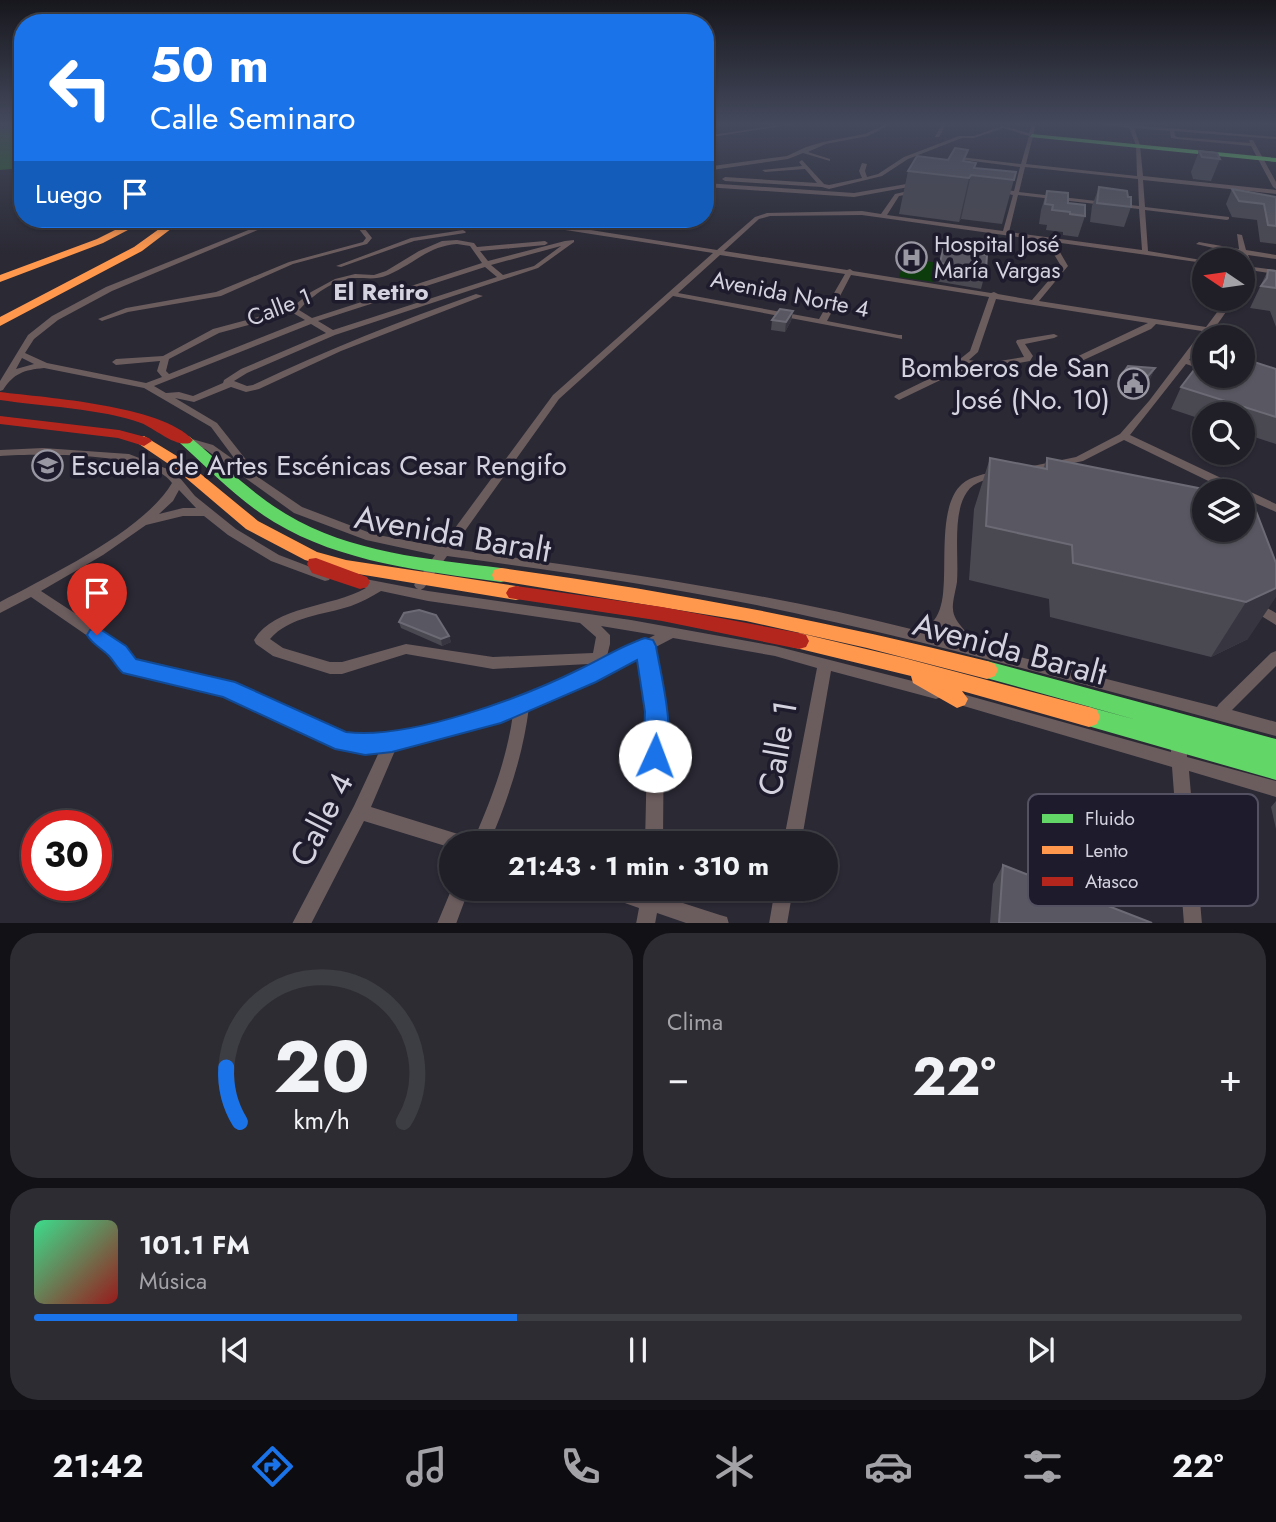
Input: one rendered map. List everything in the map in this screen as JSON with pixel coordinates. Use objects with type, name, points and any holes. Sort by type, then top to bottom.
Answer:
[{"type":"main road","points":[[0,279],[63,257],[126,228]]},
{"type":"main road","points":[[0,322],[129,253],[168,228]]},
{"type":"main road","points":[[0,394],[123,413],[148,420],[185,440]]},
{"type":"main road","name":"Avenida Baralt","points":[[0,420],[119,434],[144,441],[179,464],[252,524],[311,556],[419,587],[712,622],[797,639],[1276,769]]},
{"type":"main road","name":"Avenida Baralt","points":[[185,440],[243,491],[298,527],[361,550],[433,566],[608,589],[774,618],[1276,749]]},
{"type":"main road","points":[[311,556],[318,568],[360,582]]},
{"type":"main road","points":[[904,666],[957,699]]},
{"type":"street","points":[[765,170],[804,167]]},
{"type":"street","points":[[805,167],[822,185]]},
{"type":"street","points":[[863,167],[865,179]]},
{"type":"street","points":[[714,179],[830,187],[880,175],[892,167]]},
{"type":"street","points":[[1006,232],[1024,167]]},
{"type":"street","points":[[1044,167],[1276,190],[1269,167]]},
{"type":"street","points":[[1139,167],[1145,252]]},
{"type":"street","points":[[714,186],[854,195],[922,183]]},
{"type":"street","points":[[994,190],[1227,218]]},
{"type":"street","points":[[883,216],[897,195],[918,192]]},
{"type":"street","points":[[419,587],[556,397],[757,218],[769,214],[851,212],[1192,259]]},
{"type":"street","points":[[0,394],[37,331],[82,303],[260,228]]},
{"type":"street","points":[[102,319],[126,310],[218,294],[290,262],[368,242],[369,238],[361,228]]},
{"type":"street","points":[[564,228],[1037,300],[1192,327]]},
{"type":"street","points":[[339,266],[413,239],[463,232]]},
{"type":"street","name":"Calle 1","points":[[148,386],[310,321],[486,264],[593,234]]},
{"type":"street","points":[[1239,235],[1242,248]]},
{"type":"street","points":[[1037,300],[1065,266],[1048,238]]},
{"type":"street","points":[[475,249],[572,241]]},
{"type":"street","points":[[164,396],[182,395],[194,400],[229,383],[244,371],[332,333],[536,267],[572,241]]},
{"type":"street","points":[[116,362],[165,358],[216,331],[294,310],[317,291],[335,282],[351,276],[376,278],[434,246],[469,243],[502,278]]},
{"type":"street","points":[[1199,244],[1221,248]]},
{"type":"street","points":[[341,250],[358,259]]},
{"type":"street","points":[[1255,254],[1276,257]]},
{"type":"street","points":[[1255,269],[1276,271]]},
{"type":"street","points":[[822,322],[850,271]]},
{"type":"street","name":"Avenida Norte 4","points":[[673,294],[900,337]]},
{"type":"street","points":[[948,373],[974,352],[994,294]]},
{"type":"street","points":[[229,383],[246,389],[256,387],[342,346],[479,296]]},
{"type":"street","points":[[294,310],[332,333]]},
{"type":"street","points":[[1075,362],[1148,327],[1154,321]]},
{"type":"street","points":[[899,397],[972,362],[987,366],[1027,359],[1029,356],[1020,342],[1054,336]]},
{"type":"street","points":[[905,633],[934,629],[947,612],[957,500],[965,487],[992,476],[1079,459],[1124,436],[1192,352]]},
{"type":"street","points":[[22,355],[44,365],[148,386],[214,425],[257,481]]},
{"type":"street","points":[[165,358],[161,371],[168,378]]},
{"type":"street","points":[[1185,361],[1192,363]]},
{"type":"street","points":[[9,375],[27,367],[44,365]]},
{"type":"street","points":[[1124,436],[1214,479]]},
{"type":"street","name":"Avenida Baralt","points":[[185,440],[209,447],[298,510],[370,537],[443,551],[671,585],[905,633],[1276,729]]},
{"type":"street","points":[[0,453],[108,454],[129,457],[171,474],[177,483],[175,490],[147,521]]},
{"type":"street","name":"Avenida Baralt","points":[[171,474],[191,498],[232,532],[275,558],[326,577],[379,586],[419,587],[583,619],[671,632],[825,663],[1276,789]]},
{"type":"street","points":[[1255,498],[1276,508]]},
{"type":"street","points":[[0,608],[147,521],[183,512],[207,512]]},
{"type":"street","points":[[379,586],[349,602],[301,614],[280,624],[261,640],[278,652],[297,660],[331,668],[342,668],[406,649],[493,663],[600,659]]},
{"type":"street","points":[[30,591],[97,635],[119,652],[123,661],[131,667],[154,670],[228,689],[344,742],[365,745],[493,716],[588,676],[671,632]]},
{"type":"street","points":[[1248,602],[1276,620]]},
{"type":"street","points":[[947,612],[961,638],[979,652]]},
{"type":"street","points":[[583,619],[603,635],[600,659],[588,676]]},
{"type":"street","points":[[645,646],[656,712],[654,831]]},
{"type":"street","points":[[1225,716],[1224,708],[1276,657]]},
{"type":"street","name":"Calle 1","points":[[794,831],[825,663]]},
{"type":"street","points":[[1171,702],[1178,742],[1182,794]]},
{"type":"street","points":[[486,831],[510,776],[519,738],[522,704]]},
{"type":"street","name":"Calle 4","points":[[301,923],[360,812],[392,741]]},
{"type":"street","points":[[360,812],[439,836]]},
{"type":"street","points":[[446,923],[455,901]]},
{"type":"street","points":[[645,923],[651,901]]},
{"type":"street","points":[[665,901],[720,923]]},
{"type":"street","points":[[778,923],[782,901]]},
{"type":"green space","points":[[0,167],[14,167],[14,169],[0,170]]},
{"type":"green space","points":[[905,258],[938,263],[934,282],[899,277]]},
{"type":"building","points":[[910,167],[974,167],[1016,172],[1014,180],[908,171]]},
{"type":"building","points":[[1099,187],[1127,191],[1128,197],[1131,197],[1131,207],[1097,203]]},
{"type":"building","points":[[1232,189],[1276,197],[1276,226],[1268,225],[1264,204],[1239,201]]},
{"type":"building","points":[[1047,191],[1068,193],[1068,203],[1085,205],[1085,216],[1052,210],[1053,205],[1045,204]]},
{"type":"building","points":[[943,249],[987,255],[986,270],[940,263]]},
{"type":"building","points":[[1268,270],[1276,271],[1276,288],[1261,286],[1267,278]]},
{"type":"building","points":[[780,309],[793,311],[786,322],[772,320]]},
{"type":"building","points":[[1255,362],[1276,369],[1276,417],[1255,410],[1255,402],[1228,402],[1181,387],[1192,373],[1192,388],[1255,388]]},
{"type":"building","points":[[1128,366],[1155,368],[1141,384],[1121,376]]},
{"type":"building","points":[[990,458],[1047,469],[1047,458],[1192,487],[1192,542],[1255,542],[1256,511],[1276,563],[1276,588],[1246,602],[1073,563],[1072,545],[986,526]]},
{"type":"building","points":[[419,610],[436,615],[449,636],[441,639],[399,622],[404,613]]},
{"type":"building","points":[[1003,865],[1028,875],[1028,906],[1108,906],[1152,923],[999,923]]},
{"type":"traffic: fast","points":[[185,440],[255,500],[305,532],[387,558],[501,575]]},
{"type":"traffic: fast","points":[[987,670],[1276,749]]},
{"type":"traffic: fast","points":[[1089,717],[1276,769]]},
{"type":"traffic: slow","points":[[0,279],[100,241],[126,228]]},
{"type":"traffic: slow","points":[[0,322],[138,249],[167,228]]},
{"type":"traffic: slow","points":[[144,441],[179,464],[252,525],[311,556],[346,566],[516,593]]},
{"type":"traffic: slow","points":[[501,575],[624,592],[746,614],[987,670]]},
{"type":"traffic: slow","points":[[799,641],[904,666],[1089,717]]},
{"type":"traffic: slow","points":[[921,677],[957,699]]},
{"type":"traffic: jam","points":[[0,396],[123,413],[147,420],[185,440]]},
{"type":"traffic: jam","points":[[0,420],[119,434],[144,441]]},
{"type":"traffic: jam","points":[[316,564],[319,568],[360,582]]},
{"type":"traffic: jam","points":[[516,593],[662,614],[799,641]]},
{"type":"place","name":"Hospital José María Vargas","points":[[911,257]]},
{"type":"place","name":"Bomberos de San José (No. 10)","points":[[1133,383]]},
{"type":"place","name":"Escuela de Artes Escénicas Cesar Rengifo","points":[[48,465]]},
{"type":"district","name":"El Retiro","points":[[381,292]]},
{"type":"route","points":[[97,635],[119,652],[123,661],[131,667],[154,670],[228,689],[344,742],[365,745],[493,716],[588,676],[645,646],[656,712],[655,756]]}]
